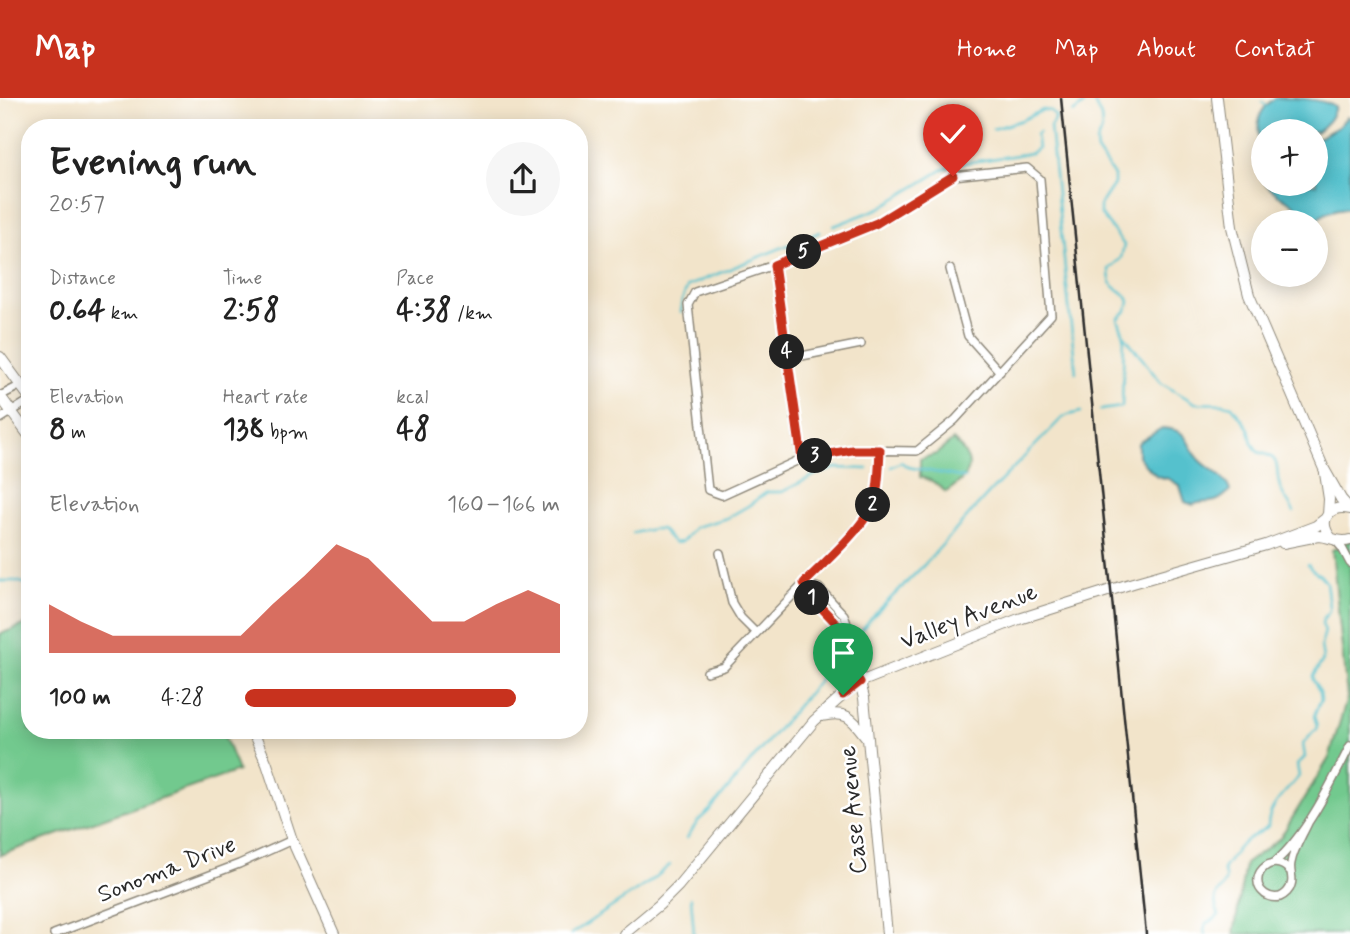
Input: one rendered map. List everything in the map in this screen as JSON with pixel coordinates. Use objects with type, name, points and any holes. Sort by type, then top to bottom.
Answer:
[{"type":"street","points":[[1217,98],[1232,227],[1249,295],[1324,469],[1350,509]]},
{"type":"street","points":[[1027,168],[1041,179],[1051,315],[955,420],[917,451],[852,450],[802,459],[722,495],[708,490],[688,305],[695,292],[774,265],[877,223],[953,176],[1027,168]]},
{"type":"street","points":[[774,265],[802,459]]},
{"type":"street","points":[[950,269],[968,337],[1000,372]]},
{"type":"street","points":[[788,359],[861,344]]},
{"type":"street","points":[[0,357],[21,385],[0,396],[21,425]]},
{"type":"street","points":[[0,419],[21,405]]},
{"type":"street","points":[[707,672],[724,667],[870,513],[877,487],[880,450]]},
{"type":"street","points":[[1324,469],[1329,499],[1326,533],[1342,548],[1350,563]]},
{"type":"street","name":"Valley Avenue","points":[[624,934],[678,886],[818,717],[860,682],[1019,619],[1266,545],[1316,526],[1334,509],[1350,509]]},
{"type":"street","name":"Valley Avenue","points":[[1266,545],[1318,536],[1342,542],[1350,540]]},
{"type":"street","points":[[720,553],[732,603],[741,618],[756,633]]},
{"type":"street","name":"Case Avenue","points":[[804,583],[819,588],[844,615],[861,665],[860,682],[864,698],[887,934]]},
{"type":"street","name":"Case Avenue","points":[[804,583],[811,597],[835,622],[852,669],[860,682]]},
{"type":"street","points":[[818,717],[842,714],[854,722],[868,739]]},
{"type":"street","points":[[256,739],[292,840],[334,934]]},
{"type":"street","points":[[1308,823],[1285,853],[1263,868],[1258,878],[1260,889],[1267,896],[1276,898],[1288,891],[1292,880],[1290,871],[1293,857],[1308,823],[1350,746]]},
{"type":"street","name":"Sonoma Drive","points":[[54,934],[239,864],[292,840]]},
{"type":"street","points":[[1273,863],[1282,864],[1290,871]]},
{"type":"green space","points":[[953,440],[966,455],[969,468],[962,480],[946,492],[932,481],[920,477],[920,459],[936,454]]},
{"type":"green space","points":[[1350,540],[1350,934],[1234,934],[1245,864],[1280,838],[1329,758],[1347,698],[1332,550]]},
{"type":"green space","points":[[21,626],[21,739],[226,739],[238,771],[0,855],[0,634]]},
{"type":"water","points":[[1275,98],[1298,98],[1335,107],[1328,121],[1259,119]]},
{"type":"water","points":[[1347,117],[1350,119],[1350,209],[1328,213],[1328,210],[1300,210],[1281,196],[1328,196],[1328,132]]},
{"type":"water","points":[[1162,428],[1182,434],[1199,459],[1221,477],[1230,491],[1216,501],[1193,505],[1185,502],[1180,486],[1157,476],[1146,466],[1138,456],[1138,443]]},
{"type":"waterway","points":[[1092,98],[1101,117],[1102,129],[1096,143],[1097,151],[1114,176],[1114,184],[1100,205],[1100,213],[1124,245],[1121,258],[1109,269],[1111,283],[1123,292],[1129,301],[1127,310],[1118,319],[1124,335],[1161,383],[1195,403],[1232,406],[1249,429],[1252,443],[1258,452],[1272,457],[1275,461],[1281,490],[1294,512]]},
{"type":"waterway","points":[[1073,113],[1092,98]]},
{"type":"waterway","points":[[1262,102],[1266,105]]},
{"type":"waterway","points":[[993,129],[1043,110],[1051,111],[1056,117],[1050,127],[1076,373]]},
{"type":"waterway","points":[[834,226],[880,208],[942,170],[957,164],[1031,153],[1038,148],[1036,135],[1039,132]]},
{"type":"waterway","points":[[681,312],[682,300],[688,286],[820,232]]},
{"type":"waterway","points":[[1100,410],[1122,407],[1124,335]]},
{"type":"waterway","points":[[687,838],[698,821],[874,615],[1061,419],[1081,412]]},
{"type":"waterway","points":[[891,467],[901,462],[908,467],[965,478]]},
{"type":"waterway","points":[[633,533],[661,529],[674,543],[682,542],[695,527],[727,518],[767,492],[782,492],[817,474],[836,468],[868,469]]},
{"type":"waterway","points":[[1205,934],[1206,923],[1219,915],[1216,899],[1225,883],[1223,869],[1241,844],[1268,826],[1275,805],[1299,776],[1297,765],[1305,757],[1303,744],[1317,726],[1314,716],[1321,699],[1313,676],[1323,660],[1321,646],[1325,631],[1322,624],[1329,606],[1326,582],[1308,565]]},
{"type":"waterway","points":[[0,581],[21,582]]},
{"type":"waterway","points":[[571,934],[651,881],[670,865]]},
{"type":"waterway","points":[[691,898],[694,934]]},
{"type":"railway","points":[[1061,98],[1146,934]]},
{"type":"route","points":[[843,695],[860,682],[852,669],[835,622],[811,597],[804,583],[870,513],[879,474],[880,450],[852,450],[802,459],[774,265],[877,223],[953,176]]}]
